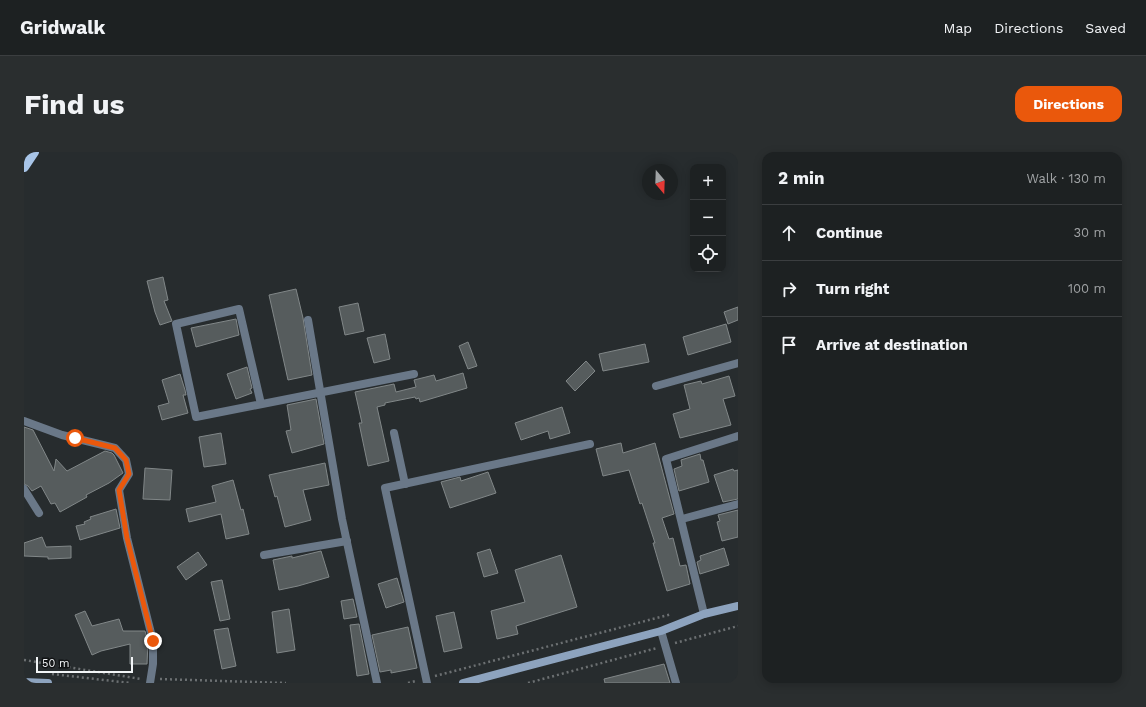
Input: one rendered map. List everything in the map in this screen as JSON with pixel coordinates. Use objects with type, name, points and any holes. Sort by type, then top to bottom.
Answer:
[{"type":"main road","points":[[24,167],[34,152]]},
{"type":"main road","points":[[462,683],[661,631],[704,614],[738,606]]},
{"type":"main road","points":[[24,682],[48,683]]},
{"type":"street","points":[[261,404],[239,309],[176,324],[196,417],[414,374]]},
{"type":"street","points":[[308,320],[347,541],[377,683]]},
{"type":"street","points":[[656,386],[738,364]]},
{"type":"street","points":[[24,421],[62,435],[115,448],[126,460],[129,474],[119,490],[127,538],[153,641],[153,664],[150,683]]},
{"type":"street","points":[[394,433],[405,484]]},
{"type":"street","points":[[704,614],[682,518],[666,459],[738,436]]},
{"type":"street","points":[[427,680],[385,488],[590,444]]},
{"type":"street","points":[[24,489],[39,513]]},
{"type":"street","points":[[682,518],[738,504]]},
{"type":"street","points":[[264,555],[347,541]]},
{"type":"street","points":[[661,631],[676,683]]},
{"type":"path","points":[[408,683],[427,680],[677,613]]},
{"type":"path","points":[[673,644],[738,626]]},
{"type":"path","points":[[528,683],[658,648]]},
{"type":"path","points":[[46,673],[130,683]]},
{"type":"building","points":[[163,277],[168,300],[164,301],[172,321],[160,325],[147,281]]},
{"type":"building","points":[[296,289],[303,318],[312,375],[288,380],[269,295]]},
{"type":"building","points":[[358,303],[364,331],[345,335],[339,307]]},
{"type":"building","points":[[738,307],[738,320],[728,324],[724,312]]},
{"type":"building","points":[[236,319],[239,335],[196,347],[191,328]]},
{"type":"building","points":[[726,324],[731,342],[688,355],[683,337]]},
{"type":"building","points":[[385,334],[390,359],[374,363],[367,338]]},
{"type":"building","points":[[468,342],[477,366],[468,369],[459,346]]},
{"type":"building","points":[[645,344],[649,362],[603,371],[599,354]]},
{"type":"building","points":[[586,361],[595,371],[575,391],[566,381]]},
{"type":"building","points":[[247,367],[252,388],[250,389],[252,393],[236,399],[227,374]]},
{"type":"building","points":[[463,373],[467,388],[420,402],[419,398],[416,399],[415,397],[385,403],[385,405],[377,407],[389,461],[368,466],[359,423],[362,423],[355,392],[394,384],[396,392],[416,387],[414,380],[434,375],[436,381]]},
{"type":"building","points":[[180,374],[185,390],[186,395],[183,395],[188,413],[162,420],[158,406],[169,403],[162,380]]},
{"type":"building","points":[[729,376],[735,396],[723,399],[731,425],[680,438],[673,414],[690,409],[684,385],[701,381],[702,384]]},
{"type":"building","points":[[316,399],[324,444],[292,453],[286,431],[291,430],[287,405]]},
{"type":"building","points":[[562,407],[570,433],[550,439],[548,431],[521,440],[515,423]]},
{"type":"building","points":[[24,427],[33,430],[54,471],[56,459],[67,471],[105,451],[114,455],[123,473],[109,483],[86,495],[87,497],[60,512],[55,503],[51,504],[41,486],[32,491],[24,484]]},
{"type":"building","points":[[221,433],[226,464],[204,467],[199,437]]},
{"type":"building","points":[[621,443],[623,453],[655,443],[674,514],[662,518],[669,539],[673,538],[680,566],[686,565],[690,584],[667,591],[653,543],[655,543],[629,470],[603,476],[596,449]]},
{"type":"building","points":[[700,454],[709,482],[679,491],[674,469],[682,466],[681,460]]},
{"type":"building","points":[[325,463],[329,485],[303,490],[311,520],[285,527],[277,496],[275,497],[269,475]]},
{"type":"building","points":[[145,468],[172,470],[170,500],[143,499]]},
{"type":"building","points":[[733,469],[734,471],[738,470],[738,499],[723,502],[714,475]]},
{"type":"building","points":[[488,472],[496,493],[450,508],[441,482],[460,477],[461,481]]},
{"type":"building","points":[[233,480],[241,510],[243,509],[249,534],[226,539],[221,514],[189,522],[186,509],[216,502],[212,486]]},
{"type":"building","points":[[116,509],[120,528],[80,540],[76,526],[85,524],[84,522],[91,519],[90,517]]},
{"type":"building","points":[[738,510],[738,537],[722,541],[717,522],[720,521],[718,515]]},
{"type":"building","points":[[42,537],[46,547],[71,546],[71,558],[48,559],[48,557],[24,556],[24,543]]},
{"type":"building","points":[[724,548],[729,565],[700,574],[697,562],[701,560],[700,556]]},
{"type":"building","points":[[490,549],[498,573],[484,577],[477,553]]},
{"type":"building","points":[[321,551],[329,577],[279,590],[273,560],[292,556],[292,558]]},
{"type":"building","points":[[198,552],[207,565],[186,580],[177,567]]},
{"type":"building","points":[[561,555],[577,607],[516,626],[518,634],[497,639],[491,611],[525,602],[515,570]]},
{"type":"building","points":[[397,578],[404,602],[386,608],[378,584]]},
{"type":"building","points":[[222,580],[230,619],[220,621],[211,582]]},
{"type":"building","points":[[353,599],[357,617],[344,619],[341,601]]},
{"type":"building","points":[[289,609],[295,650],[277,653],[272,612]]},
{"type":"building","points":[[85,611],[92,626],[119,619],[123,631],[145,631],[148,642],[147,664],[130,664],[130,644],[101,651],[92,655],[75,615]]},
{"type":"building","points":[[454,612],[462,648],[444,652],[436,616]]},
{"type":"building","points":[[359,624],[369,674],[357,676],[350,625]]},
{"type":"building","points":[[408,627],[417,668],[391,673],[391,670],[380,672],[372,635]]},
{"type":"building","points":[[228,628],[236,666],[222,669],[214,630]]},
{"type":"building","points":[[664,664],[670,683],[605,683],[604,679]]},
{"type":"route","points":[[75,438],[115,448],[126,460],[129,474],[119,490],[127,538],[153,641]]}]
